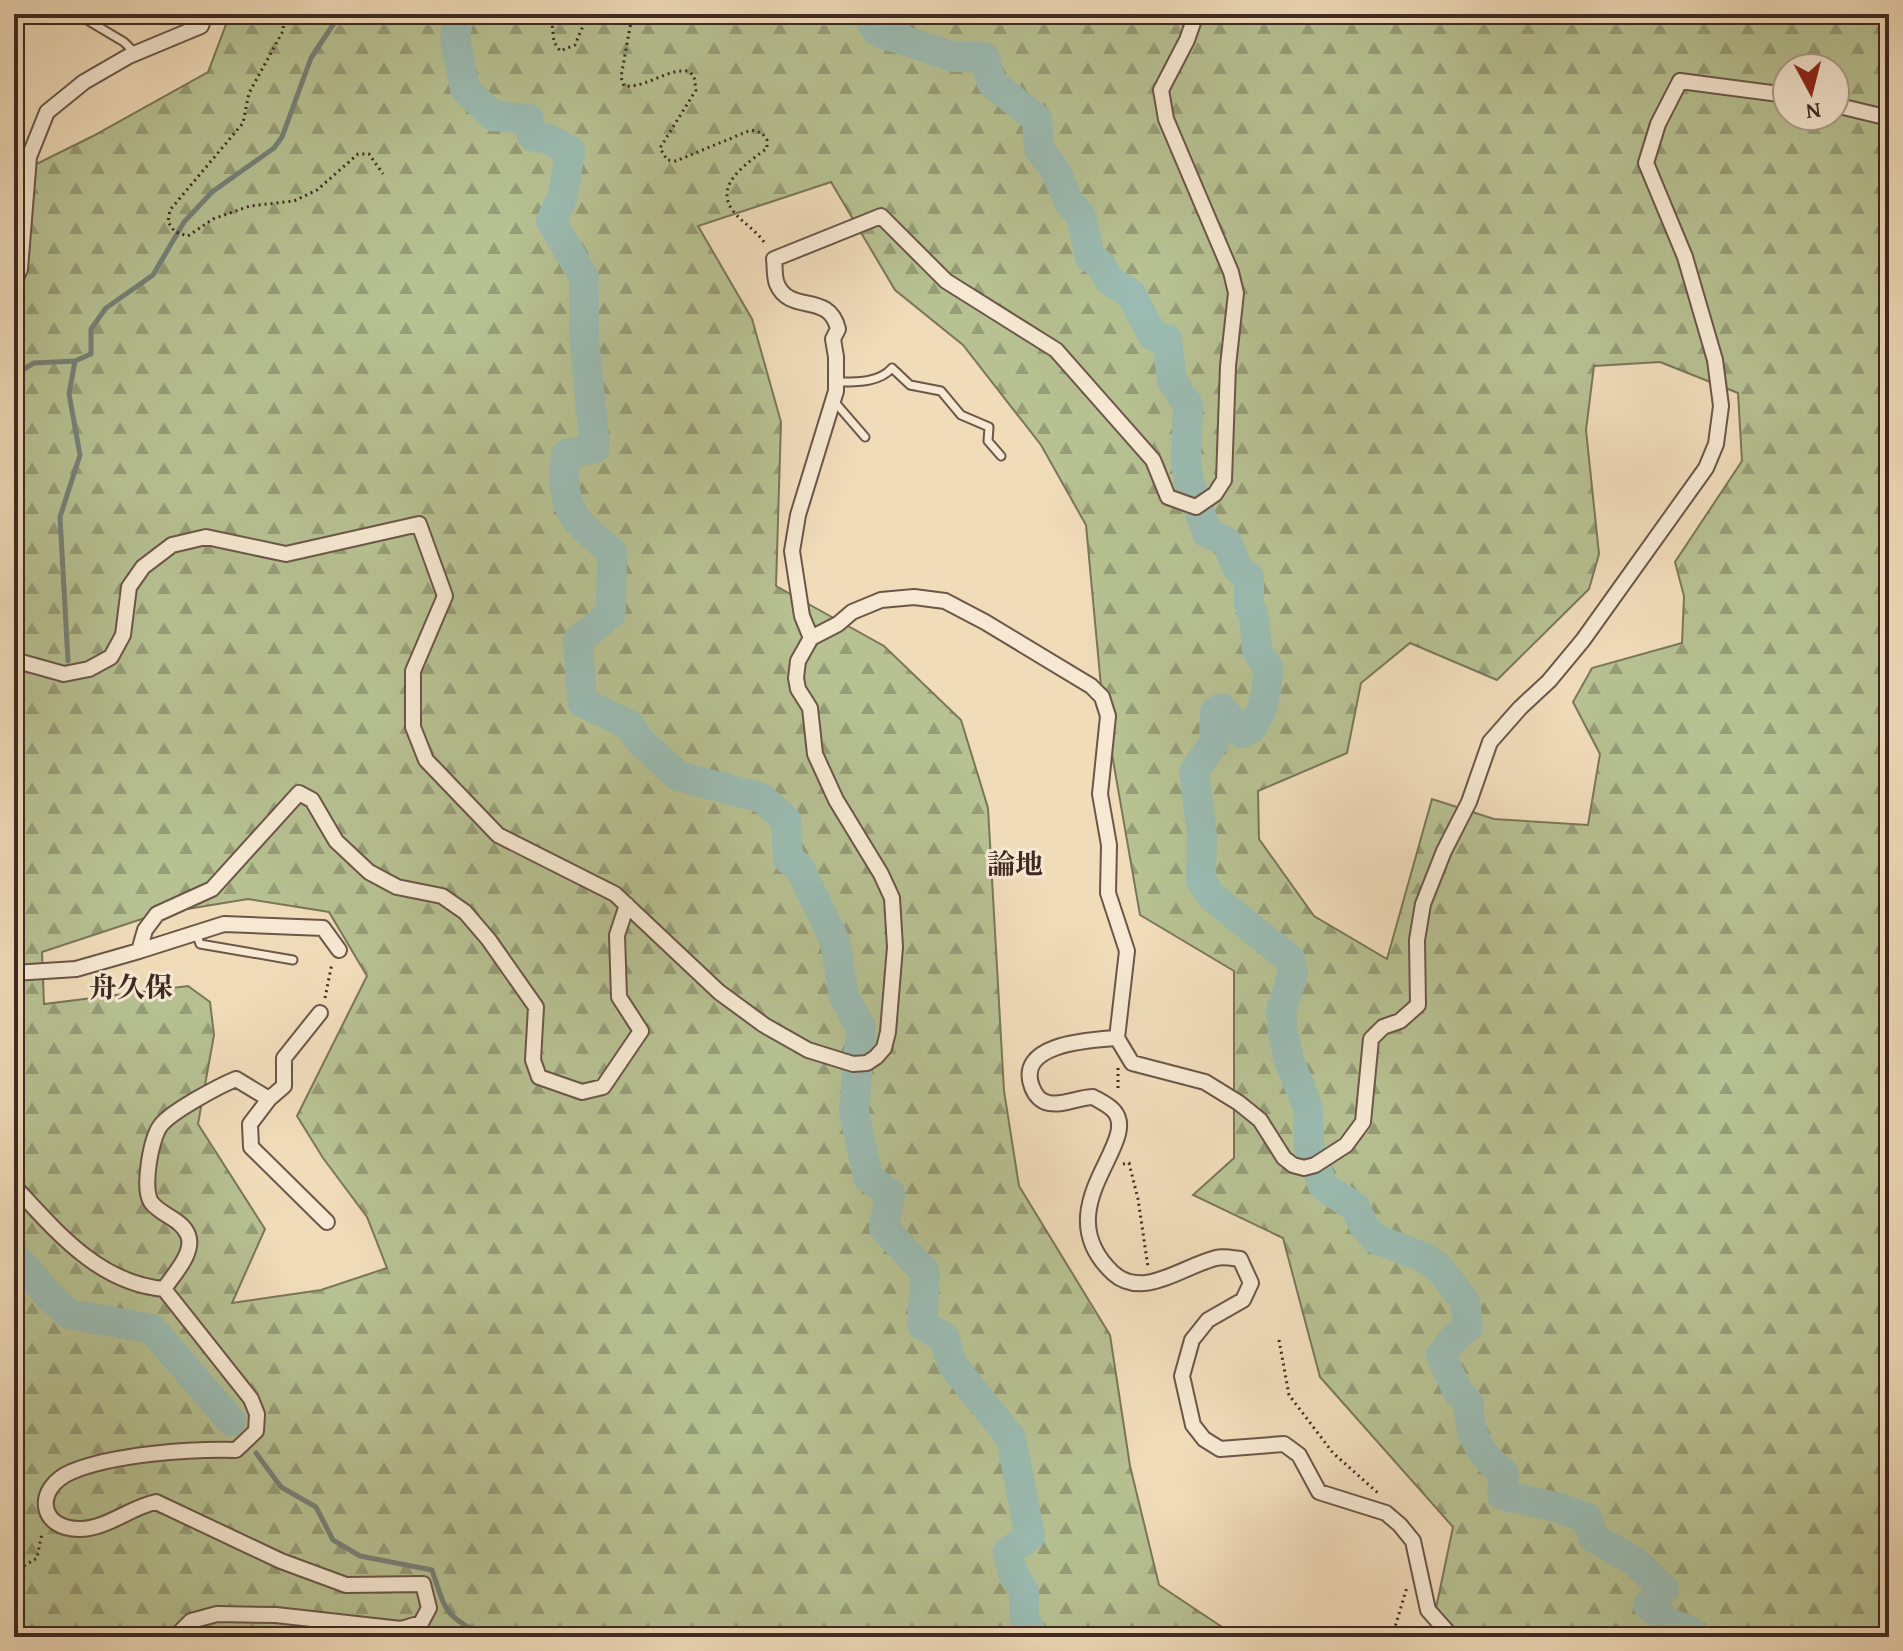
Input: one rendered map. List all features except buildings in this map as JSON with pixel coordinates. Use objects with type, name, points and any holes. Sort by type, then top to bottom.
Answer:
[{"type":"street","points":[[14,282],[20,269],[29,157],[47,112],[84,82],[136,54],[201,26],[205,14]]},
{"type":"street","points":[[811,638],[802,616],[792,551],[798,515],[837,382],[833,339],[838,329],[833,314],[824,306],[801,303],[782,292],[777,283],[774,259],[881,216],[946,281],[1056,350],[1153,460],[1168,497],[1196,507],[1208,502],[1224,480],[1228,366],[1236,293],[1231,272],[1166,119],[1161,90],[1187,40],[1196,14]]},
{"type":"street","points":[[14,660],[64,674],[89,669],[111,657],[123,635],[129,587],[143,567],[172,545],[206,537],[286,554],[419,524],[445,596],[413,671],[413,727],[426,760],[498,835],[615,894],[719,992],[793,1043],[853,1064],[867,1063],[884,1048],[891,1015],[895,947],[892,898],[836,800],[815,754],[810,708],[798,689],[798,661],[811,638],[838,624],[852,612],[881,600],[914,597],[945,601],[1091,686],[1102,697],[1108,716],[1100,794],[1109,845],[1108,893],[1127,951],[1117,1038],[1132,1063],[1205,1082],[1260,1120],[1284,1158],[1293,1165],[1304,1168],[1315,1165],[1346,1145],[1363,1122],[1371,1039],[1383,1027],[1400,1021],[1418,1005],[1417,940],[1423,904],[1444,851],[1469,802],[1490,742],[1549,681],[1583,640],[1706,468],[1716,444],[1721,406],[1715,360],[1685,257],[1646,163],[1658,124],[1680,81],[1771,93]]},
{"type":"street","points":[[1851,109],[1889,118]]},
{"type":"street","points":[[139,951],[145,930],[157,914],[212,889],[299,793],[312,800],[336,841],[369,872],[397,887],[442,896],[465,912],[504,959],[536,1007],[533,1060],[539,1077],[582,1092],[603,1087],[641,1031],[619,997],[617,935],[627,905]]},
{"type":"street","points":[[14,973],[76,969],[224,924],[323,928],[339,950]]},
{"type":"street","points":[[320,1013],[284,1058],[284,1086],[269,1099],[250,1124],[251,1147],[327,1222]]},
{"type":"street","points":[[1117,1038],[1070,1042],[1035,1060],[1029,1072],[1031,1084],[1041,1100],[1052,1104],[1093,1097],[1115,1111],[1119,1121],[1118,1140],[1102,1169],[1088,1207],[1090,1232],[1098,1257],[1123,1281],[1141,1285],[1219,1257],[1240,1259],[1251,1283],[1243,1300],[1208,1320],[1192,1340],[1188,1352],[1182,1376],[1193,1425],[1204,1439],[1220,1449],[1284,1444],[1299,1455],[1319,1492],[1386,1513],[1413,1541],[1428,1610],[1452,1637]]},
{"type":"street","points":[[164,1289],[190,1250],[188,1234],[153,1206],[147,1194],[146,1172],[160,1125],[217,1087],[236,1079],[269,1099]]},
{"type":"street","points":[[14,1186],[71,1248],[111,1273],[145,1287],[164,1289],[251,1399],[257,1414],[256,1431],[236,1450],[210,1449],[110,1460],[57,1479],[45,1497],[45,1508],[58,1524],[79,1529],[94,1527],[139,1505],[156,1502],[281,1561],[346,1585],[423,1584],[429,1608],[421,1623],[401,1629],[276,1615],[217,1614],[191,1621],[175,1637]]},
{"type":"lane","points":[[77,14],[124,42],[136,54]]},
{"type":"lane","points":[[837,382],[884,377],[892,368],[910,385],[941,391],[961,415],[989,427],[988,441],[1001,456]]},
{"type":"lane","points":[[833,400],[865,437]]},
{"type":"lane","points":[[196,933],[200,944],[293,960]]},
{"type":"path","points":[[284,14],[283,31],[249,93],[243,123],[170,210],[168,222],[175,232],[188,236],[213,219],[250,206],[294,201],[317,190],[358,154],[369,154],[383,174]]},
{"type":"path","points":[[551,14],[554,42],[560,51],[575,45],[588,14]]},
{"type":"path","points":[[630,14],[621,77],[624,86],[641,85],[678,70],[688,71],[694,76],[696,90],[660,148],[667,160],[676,161],[751,130],[762,133],[767,140],[767,148],[735,174],[728,186],[728,196],[731,207],[760,235],[774,259]]},
{"type":"path","points":[[320,1013],[330,965],[339,950]]},
{"type":"path","points":[[1102,1169],[1129,1163],[1148,1257],[1148,1283]]},
{"type":"path","points":[[1279,1340],[1289,1395],[1333,1453],[1393,1506],[1392,1518]]},
{"type":"path","points":[[14,1581],[24,1566],[37,1558],[43,1536],[35,1512],[45,1508]]},
{"type":"path","points":[[1392,1637],[1409,1583]]},
{"type":"green space","points":[[230,14],[1889,14],[1889,1637],[1430,1637],[1453,1527],[1320,1377],[1283,1238],[1193,1195],[1234,1158],[1234,971],[1140,915],[1102,697],[1086,525],[1041,445],[963,345],[895,290],[831,182],[698,226],[752,319],[781,422],[776,586],[884,646],[961,720],[988,808],[1004,1091],[1019,1186],[1110,1335],[1130,1466],[1159,1585],[1237,1637],[14,1637],[14,175],[93,136],[208,72]],"holes":[[[1660,362],[1738,393],[1742,461],[1675,562],[1684,596],[1682,643],[1592,668],[1573,702],[1600,754],[1588,825],[1494,819],[1432,799],[1387,959],[1314,916],[1259,839],[1258,791],[1347,753],[1361,683],[1410,643],[1497,680],[1589,589],[1599,554],[1586,430],[1594,366]],[[248,899],[329,912],[367,976],[297,1116],[323,1158],[367,1217],[387,1268],[321,1290],[232,1303],[265,1229],[198,1124],[214,1035],[210,1002],[188,986],[44,1004],[42,952],[157,914]]]},
{"type":"waterway","points":[[14,375],[34,363],[75,361],[91,354],[91,329],[106,308],[153,275],[184,222],[212,192],[274,148],[282,137],[311,58],[340,14]]},
{"type":"waterway","points":[[459,14],[455,39],[465,89],[493,116],[529,119],[532,136],[548,139],[570,151],[563,196],[551,221],[584,277],[584,338],[595,448],[567,454],[565,486],[568,503],[578,522],[612,552],[611,613],[578,641],[582,702],[629,725],[640,741],[678,776],[762,798],[786,820],[788,859],[799,867],[835,941],[844,996],[861,1028],[854,1112],[868,1177],[890,1194],[884,1228],[925,1272],[922,1325],[944,1337],[952,1364],[1011,1438],[1030,1536],[1008,1552],[1013,1573],[1024,1591],[1024,1616],[1033,1637]]},
{"type":"waterway","points":[[871,14],[870,20],[878,32],[954,57],[984,57],[992,83],[1037,119],[1039,149],[1055,170],[1069,202],[1081,216],[1090,257],[1101,265],[1109,280],[1131,294],[1153,336],[1167,339],[1172,381],[1188,405],[1186,462],[1189,482],[1207,533],[1226,541],[1238,569],[1249,577],[1249,603],[1254,618],[1257,651],[1268,667],[1262,709],[1252,728],[1242,733],[1221,708],[1215,712],[1214,742],[1194,772],[1202,834],[1201,880],[1211,896],[1290,959],[1293,974],[1281,1011],[1283,1033],[1289,1060],[1308,1108],[1309,1147],[1323,1186],[1355,1207],[1364,1226],[1376,1239],[1425,1258],[1439,1268],[1465,1301],[1468,1327],[1454,1338],[1441,1355],[1458,1392],[1469,1404],[1471,1425],[1478,1444],[1504,1474],[1502,1495],[1556,1507],[1587,1518],[1594,1538],[1634,1561],[1664,1589],[1648,1605],[1671,1624],[1689,1630],[1696,1637]]},
{"type":"waterway","points":[[68,661],[60,517],[80,455],[69,394],[75,361]]},
{"type":"waterway","points":[[14,1255],[69,1314],[152,1329],[231,1421]]},
{"type":"waterway","points":[[231,1421],[237,1428]]},
{"type":"waterway","points":[[256,1453],[281,1487],[316,1507],[333,1540],[360,1556],[432,1570],[449,1612],[486,1637]]},
{"type":"district","name":"論地","points":[[1015,864]]},
{"type":"district","name":"舟久保","points":[[131,987]]}]
